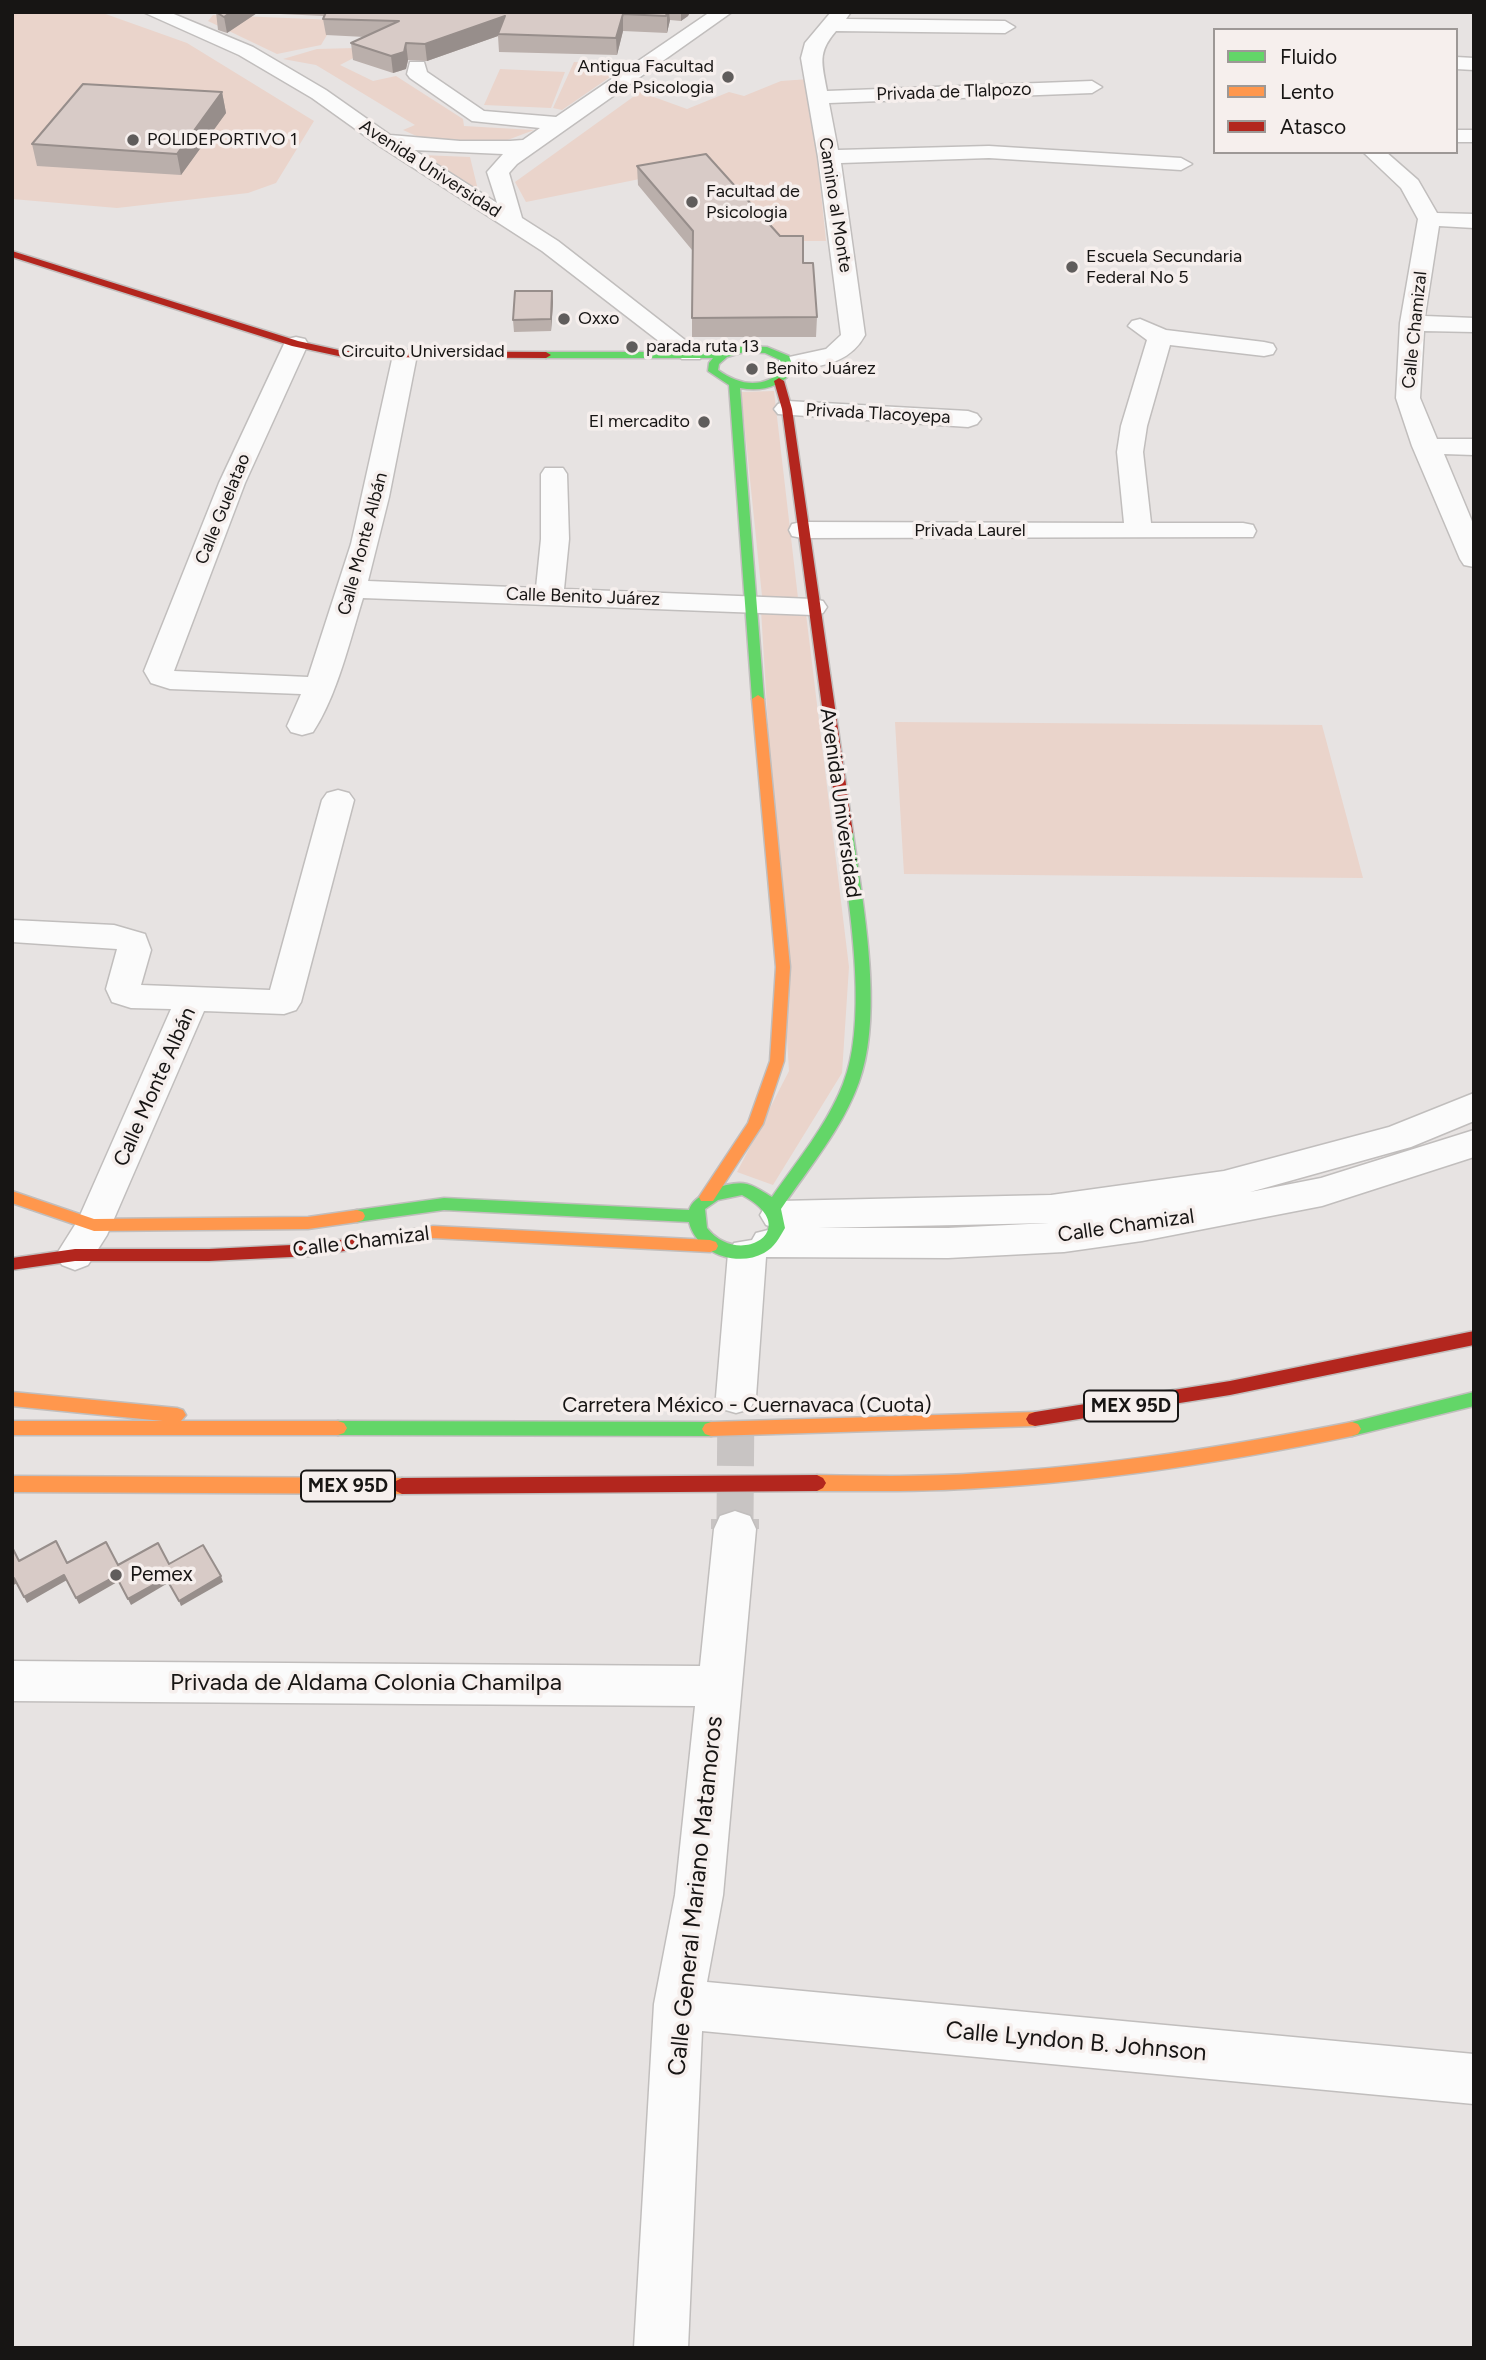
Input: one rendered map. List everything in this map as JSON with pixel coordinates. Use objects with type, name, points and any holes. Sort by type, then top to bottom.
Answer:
[{"type":"main road","name":"Circuito Universidad","points":[[12,254],[296,344],[343,354],[723,355],[743,349],[767,350],[777,354],[784,372]]},
{"type":"main road","points":[[723,355],[714,363],[713,371],[720,379],[734,385],[758,387],[784,372]]},
{"type":"main road","name":"Avenida Universidad","points":[[756,1232],[831,1121],[856,1069],[861,995],[853,883],[802,530],[784,372]]},
{"type":"main road","points":[[707,1197],[724,1190],[744,1189],[762,1194],[756,1232],[701,1238],[695,1216],[707,1197],[755,1124],[777,1061],[783,967],[749,605],[734,385]]},
{"type":"main road","points":[[12,1196],[94,1225]]},
{"type":"main road","name":"Calle Chamizal","points":[[94,1225],[308,1223],[444,1204],[695,1216]]},
{"type":"main road","name":"Calle Chamizal","points":[[12,1264],[75,1255],[209,1255],[312,1250],[433,1233],[756,1232]]},
{"type":"main road","name":"Carretera México - Cuernavaca (Cuota)","points":[[12,1428],[783,1429],[1015,1422],[1099,1411],[1230,1388],[1474,1338]]},
{"type":"main road","points":[[43,1386],[108,1409]]},
{"type":"main road","points":[[12,1399],[291,1427]]},
{"type":"main road","name":"MEX 95D","points":[[12,1485],[568,1487],[980,1481],[1046,1475],[1254,1447],[1383,1424],[1474,1399]]},
{"type":"street","name":"Avenida Universidad","points":[[152,12],[246,51],[319,94],[382,139],[550,246],[691,354]]},
{"type":"street","points":[[511,221],[512,208],[502,192],[498,172],[527,146],[721,12]]},
{"type":"street","points":[[835,19],[1005,27]]},
{"type":"street","name":"Camino al Monte","points":[[784,372],[834,355],[849,346],[853,335],[829,158],[811,58],[816,43],[835,19]]},
{"type":"street","points":[[416,66],[417,74],[479,117],[559,124]]},
{"type":"street","name":"Privada de Tlalpozo","points":[[817,97],[1091,88]]},
{"type":"street","points":[[382,139],[428,147],[481,149],[527,146]]},
{"type":"street","points":[[829,158],[989,152],[1181,164]]},
{"type":"street","points":[[1375,154],[1410,185],[1429,219],[1474,221]]},
{"type":"street","name":"Calle Chamizal","points":[[1429,219],[1412,323],[1408,398],[1425,446],[1474,559]]},
{"type":"street","points":[[1412,323],[1474,325]]},
{"type":"street","points":[[1138,531],[1130,452],[1150,331],[1264,349]]},
{"type":"street","name":"Calle Guelatao","points":[[296,344],[232,483],[159,671],[160,677],[320,686]]},
{"type":"street","name":"Calle Monte Albán","points":[[302,726],[320,686],[353,589],[383,472],[405,355]]},
{"type":"street","name":"Privada Tlacoyepa","points":[[788,409],[968,419]]},
{"type":"street","points":[[1425,446],[1474,447]]},
{"type":"street","points":[[549,595],[555,539],[554,474]]},
{"type":"street","name":"Privada Laurel","points":[[802,530],[1243,531]]},
{"type":"street","name":"Calle Benito Juárez","points":[[353,589],[813,607]]},
{"type":"street","name":"Calle Monte Albán","points":[[75,1255],[94,1225],[192,1000],[284,1002],[338,800]]},
{"type":"street","points":[[12,931],[114,936],[133,942],[134,950],[124,994],[192,1000]]},
{"type":"street","name":"Calle Chamizal","points":[[756,1232],[1051,1209],[1224,1185],[1398,1138],[1474,1106]]},
{"type":"street","name":"Calle Chamizal","points":[[756,1232],[948,1243],[1064,1237],[1142,1227],[1322,1192],[1474,1143]]},
{"type":"street","points":[[736,1396],[756,1232]]},
{"type":"street","name":"Calle General Mariano Matamoros","points":[[661,2348],[679,2004],[699,1895],[735,1529]]},
{"type":"street","name":"Privada de Aldama Colonia Chamilpa","points":[[12,1681],[720,1686]]},
{"type":"street","name":"Calle Lyndon B. Johnson","points":[[679,2004],[1474,2079]]},
{"type":"shaded area","points":[[12,12],[100,12],[187,43],[314,121],[276,183],[248,193],[117,208],[12,199]]},
{"type":"shaded area","points":[[213,15],[336,20],[321,45],[277,54],[208,21]]},
{"type":"shaded area","points":[[355,48],[367,51],[340,65],[373,81],[396,76],[463,119],[464,126],[534,130],[497,144],[421,138],[403,130],[415,125],[316,65],[283,59],[317,49]]},
{"type":"shaded area","points":[[574,62],[629,64],[562,110],[553,108]]},
{"type":"shaded area","points":[[500,69],[565,72],[551,108],[484,105]]},
{"type":"shaded area","points":[[809,79],[826,241],[759,241],[704,166],[526,202],[515,182],[640,92],[687,109],[729,92],[744,96],[781,81]]},
{"type":"shaded area","points":[[421,155],[470,157],[478,190]]},
{"type":"shaded area","points":[[774,391],[798,598],[762,596],[741,392]]},
{"type":"shaded area","points":[[761,610],[806,614],[849,967],[842,1073],[773,1185],[737,1172],[789,1071]]},
{"type":"shaded area","points":[[895,722],[1322,725],[1363,878],[904,874]]},
{"type":"building","points":[[216,12],[231,12],[224,17]]},
{"type":"building","points":[[326,12],[667,12],[666,16],[623,14],[616,38],[498,34],[505,16],[425,44],[406,43],[404,52],[391,56],[351,43],[399,21],[323,19]]},
{"type":"building","points":[[83,84],[222,92],[177,154],[32,144]]},
{"type":"building","points":[[706,154],[780,236],[803,236],[803,263],[813,263],[817,317],[692,318],[693,231],[637,166]]},
{"type":"building","points":[[515,291],[552,291],[551,319],[513,320]]},
{"type":"building","name":"Pemex","points":[[56,1541],[67,1563],[106,1542],[118,1565],[158,1543],[169,1564],[203,1545],[221,1576],[179,1601],[166,1578],[128,1599],[116,1576],[76,1598],[64,1575],[24,1597],[14,1578],[12,1579],[12,1547],[19,1561]]},
{"type":"tunnel","points":[[735,1521],[736,1397]]},
{"type":"tunnel","points":[[735,1521],[735,1529]]},
{"type":"traffic: fast","points":[[743,349],[767,350],[785,358],[789,370],[772,383],[752,387],[731,382],[713,371],[714,363],[723,355],[743,349]]},
{"type":"traffic: fast","points":[[546,355],[723,355]]},
{"type":"traffic: fast","points":[[734,385],[758,699]]},
{"type":"traffic: fast","points":[[775,1205],[833,1119],[856,1067],[862,980],[846,833]]},
{"type":"traffic: fast","points":[[744,1189],[766,1201],[776,1214],[777,1228],[770,1240],[758,1249],[742,1253],[724,1251],[707,1240],[699,1229],[698,1206],[714,1195],[744,1189]]},
{"type":"traffic: fast","points":[[357,1216],[444,1204],[695,1216]]},
{"type":"traffic: fast","points":[[1352,1429],[1474,1399]]},
{"type":"traffic: fast","points":[[338,1428],[711,1429]]},
{"type":"traffic: slow","points":[[707,1197],[755,1124],[777,1061],[783,967],[758,699]]},
{"type":"traffic: slow","points":[[12,1197],[94,1225],[308,1223],[357,1216]]},
{"type":"traffic: slow","points":[[415,1235],[433,1232],[710,1246]]},
{"type":"traffic: slow","points":[[12,1399],[177,1415]]},
{"type":"traffic: slow","points":[[711,1429],[1035,1419]]},
{"type":"traffic: slow","points":[[12,1428],[338,1428]]},
{"type":"traffic: slow","points":[[817,1483],[962,1482],[1075,1473],[1260,1447],[1352,1429]]},
{"type":"traffic: slow","points":[[12,1484],[402,1486]]},
{"type":"traffic: jam","points":[[12,254],[296,344],[343,354],[546,355]]},
{"type":"traffic: jam","points":[[779,381],[787,409],[846,833]]},
{"type":"traffic: jam","points":[[12,1264],[75,1255],[209,1255],[312,1250],[415,1235]]},
{"type":"traffic: jam","points":[[1035,1419],[1230,1388],[1474,1338]]},
{"type":"traffic: jam","points":[[402,1486],[817,1483]]},
{"type":"place","name":"Antigua Facultad de Psicologia","points":[[728,77]]},
{"type":"place","name":"POLIDEPORTIVO 1","points":[[133,140]]},
{"type":"place","name":"Facultad de Psicologia","points":[[692,202]]},
{"type":"place","name":"Escuela Secundaria Federal No 5","points":[[1072,267]]},
{"type":"place","name":"Oxxo","points":[[564,319]]},
{"type":"place","name":"parada ruta 13","points":[[632,347]]},
{"type":"place","name":"Benito Juárez","points":[[752,369]]},
{"type":"place","name":"El mercadito","points":[[704,422]]},
{"type":"place","name":"Pemex","points":[[116,1575]]}]
